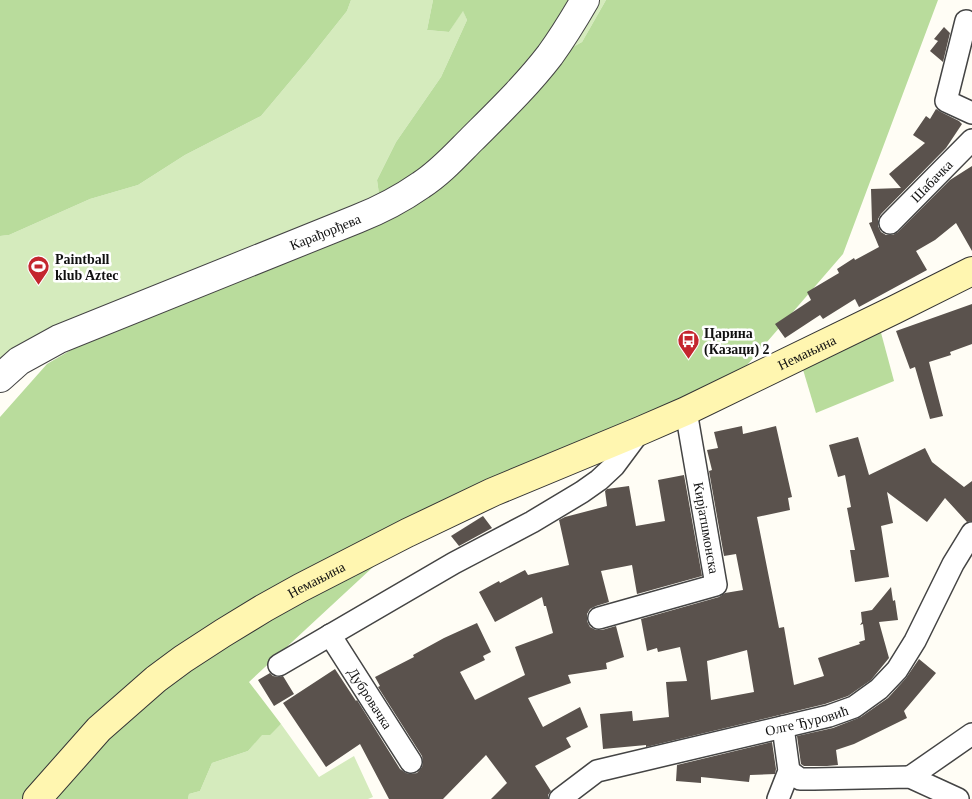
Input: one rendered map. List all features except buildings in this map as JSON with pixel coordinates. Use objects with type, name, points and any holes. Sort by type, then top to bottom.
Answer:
[{"type":"main road","name":"Немањина","points":[[37,799],[99,730],[156,679],[223,633],[292,592],[407,532],[493,492],[640,432],[686,411],[972,271]]},
{"type":"street","name":"Карађорђева","points":[[0,378],[20,361],[60,339],[380,210],[422,185],[446,165],[530,79],[569,27],[585,0]]},
{"type":"street","points":[[966,21],[946,101],[972,114]]},
{"type":"street","name":"Шабачка","points":[[890,222],[972,140]]},
{"type":"street","name":"Кирјатшмонска","points":[[599,618],[716,585],[686,411]]},
{"type":"street","name":"Немањина","points":[[279,665],[454,563],[532,522],[582,492],[614,466],[640,432]]},
{"type":"street","name":"Олге Ђуровић","points":[[560,799],[597,771],[829,716],[854,706],[879,689],[897,670],[915,641],[953,564],[972,533]]},
{"type":"street","name":"Дубровачка","points":[[330,635],[411,762]]},
{"type":"street","points":[[778,799],[789,771],[783,727]]},
{"type":"street","points":[[910,777],[972,734]]},
{"type":"street","points":[[789,771],[800,779],[910,777],[958,799]]},
{"type":"green space","points":[[0,0],[351,0],[347,11],[261,116],[185,155],[138,185],[90,199],[9,235],[0,236]]},
{"type":"green space","points":[[351,0],[433,0],[427,30],[449,32],[463,10],[467,20],[441,77],[396,142],[377,180],[379,194],[0,363],[0,236],[9,235],[90,199],[138,185],[185,155],[261,116],[347,11]]},
{"type":"green space","points":[[433,0],[570,0],[567,8],[533,58],[463,136],[412,176],[379,194],[377,180],[396,142],[441,77],[467,20],[463,11],[449,32],[427,30]]},
{"type":"green space","points":[[596,0],[606,0],[582,42],[562,53]]},
{"type":"green space","points":[[606,0],[938,0],[843,254],[735,379],[440,505],[249,682],[281,724],[270,735],[262,735],[248,751],[212,763],[200,791],[189,794],[188,799],[0,799],[0,417],[47,364],[76,347],[366,228],[562,53],[582,42]]},
{"type":"green space","points":[[880,329],[894,381],[816,413],[801,363]]},
{"type":"green space","points":[[281,724],[319,777],[354,756],[373,797],[368,799],[188,799],[189,794],[200,791],[212,763],[248,751],[262,734],[270,734]]},
{"type":"place","name":"Paintball klub Aztec","points":[[39,286]]},
{"type":"place","name":"Царина (Казаци) 2","points":[[688,360]]}]
